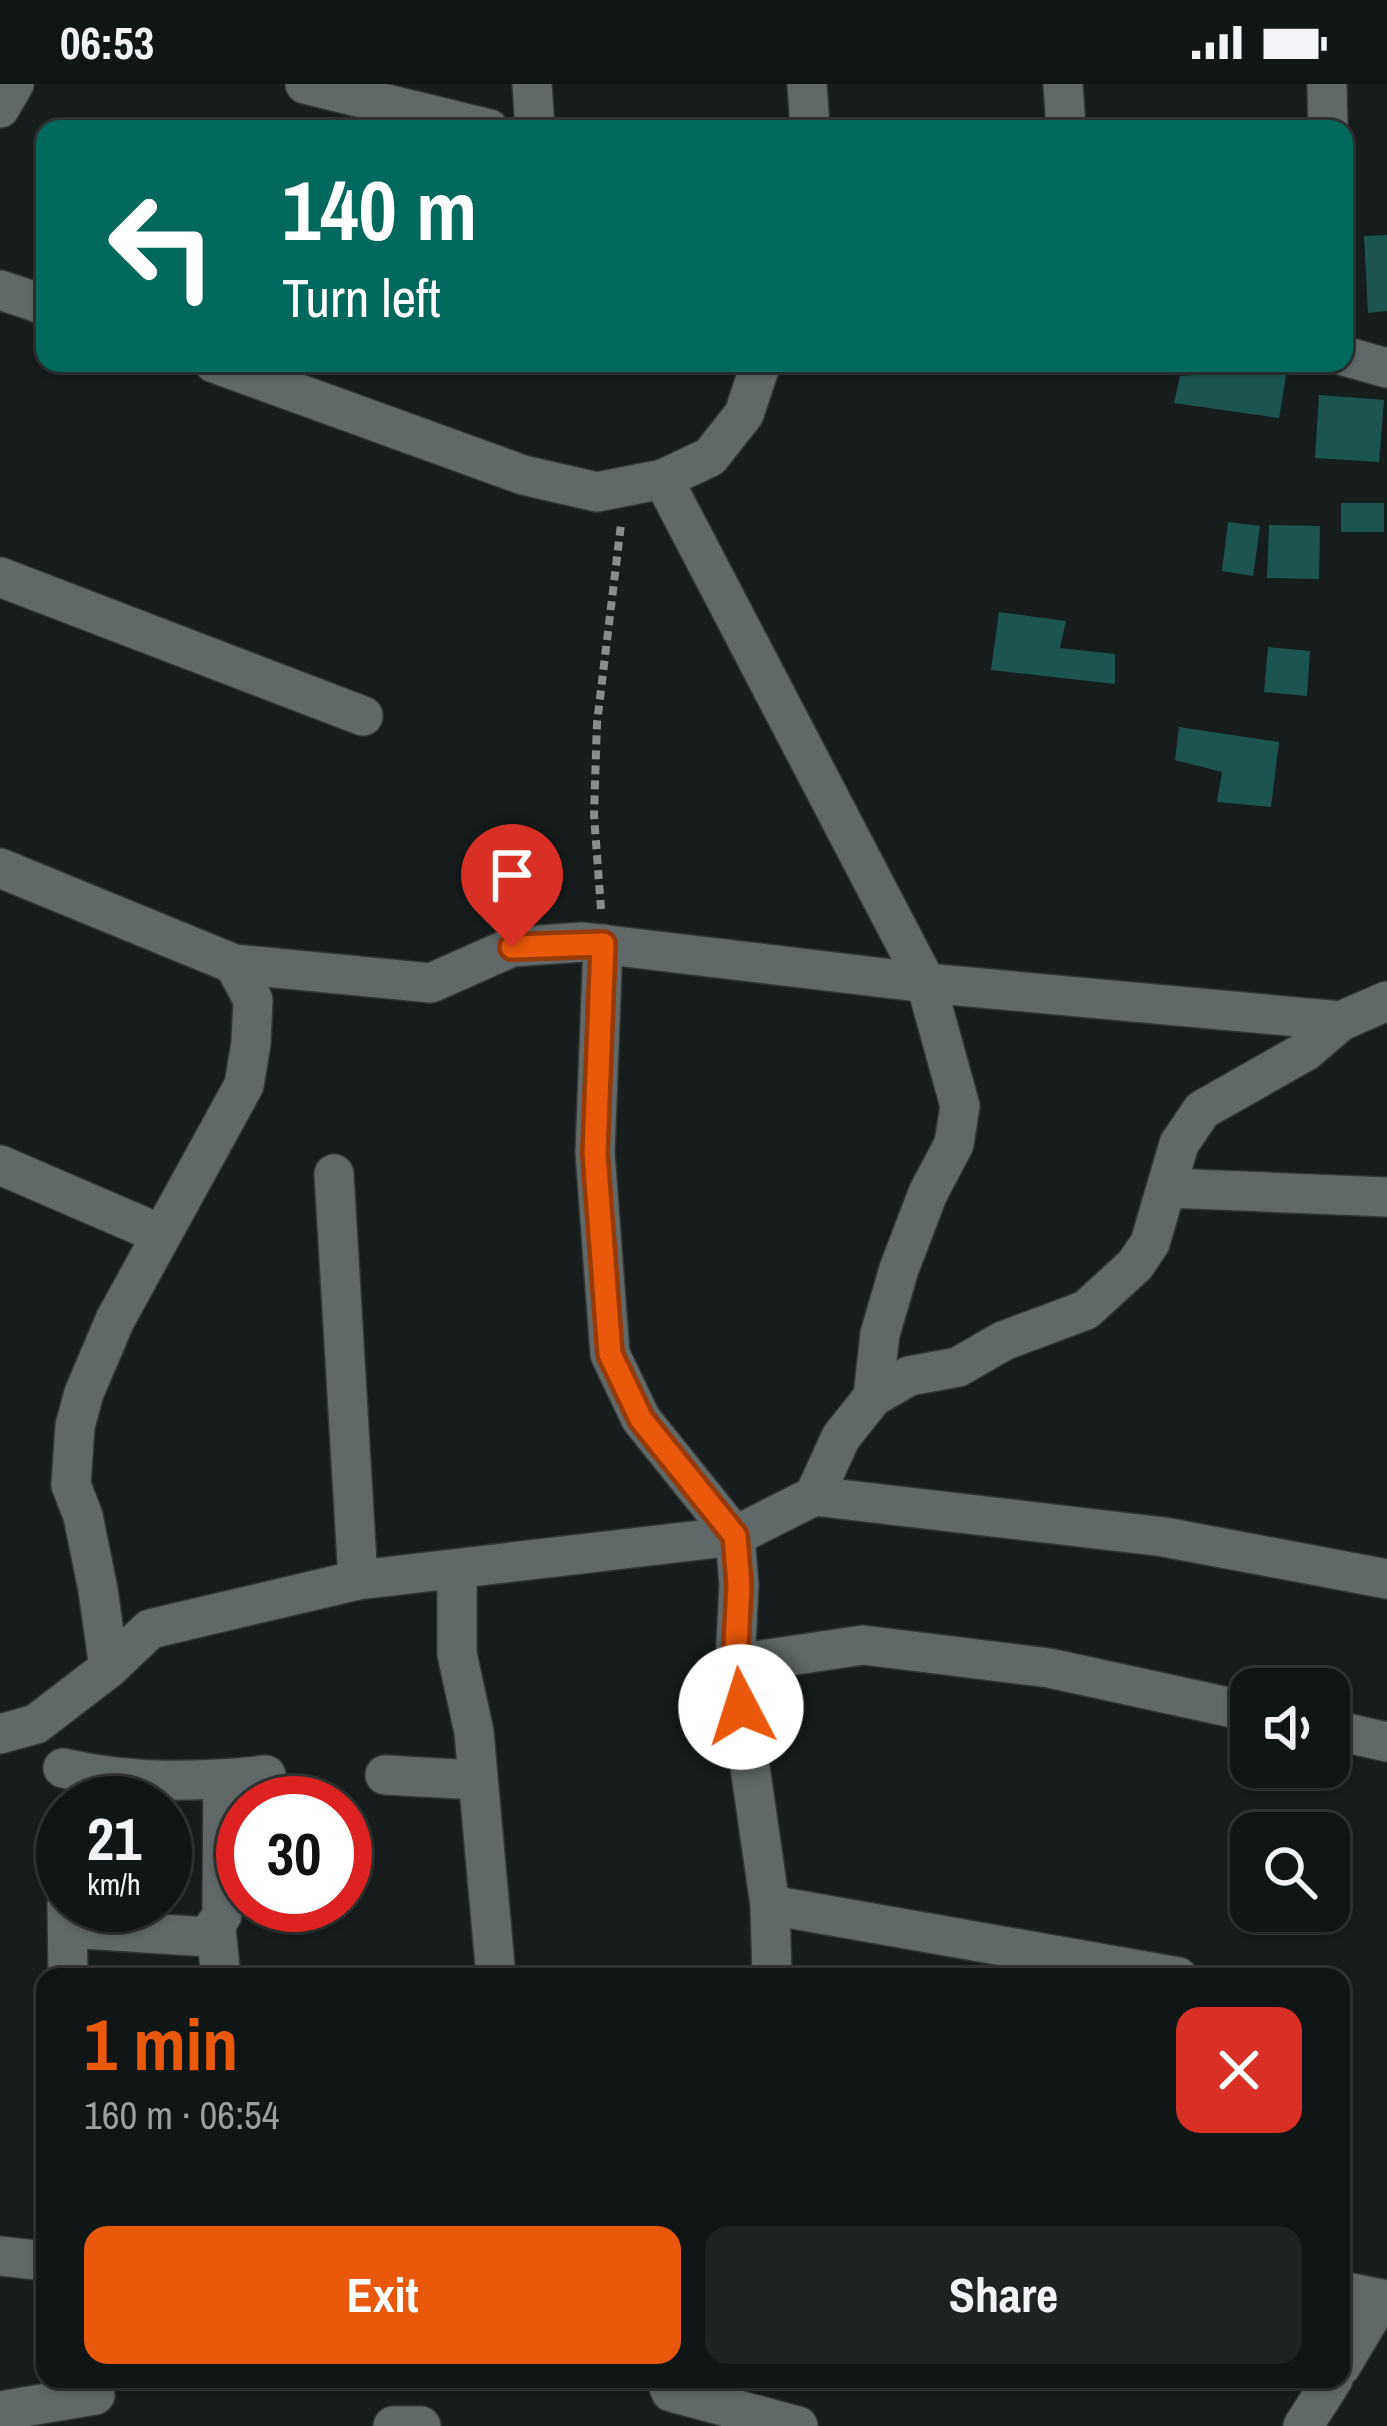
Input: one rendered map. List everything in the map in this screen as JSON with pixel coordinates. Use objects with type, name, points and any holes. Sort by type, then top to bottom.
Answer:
[{"type":"street","points":[[0,108],[14,84]]},
{"type":"street","points":[[305,84],[452,120]]},
{"type":"street","points":[[532,84],[534,120]]},
{"type":"street","points":[[807,84],[809,120]]},
{"type":"street","points":[[1063,84],[1065,120]]},
{"type":"street","points":[[1327,84],[1328,120]]},
{"type":"street","points":[[0,290],[36,302]]},
{"type":"street","points":[[1353,359],[1387,368]]},
{"type":"street","points":[[239,372],[541,481],[597,492],[644,483],[710,457],[744,414],[758,372]]},
{"type":"street","points":[[644,483],[926,982],[960,1106],[954,1144],[928,1193],[899,1269],[880,1334],[873,1397]]},
{"type":"street","points":[[0,577],[362,716]]},
{"type":"street","points":[[0,868],[234,964],[431,982],[512,947],[603,944],[926,982],[1341,1021]]},
{"type":"street","points":[[603,944],[595,1153],[610,1354],[641,1419],[735,1536],[739,1585],[735,1664],[770,1905],[772,1968]]},
{"type":"street","points":[[109,1668],[98,1590],[71,1485],[70,1454],[83,1393],[115,1320],[244,1085],[253,1000],[234,964]]},
{"type":"street","points":[[814,1496],[841,1437],[873,1397],[909,1376],[958,1367],[1003,1341],[1087,1310],[1135,1264],[1150,1243],[1179,1144],[1202,1109],[1306,1051],[1341,1021],[1387,1001]]},
{"type":"street","points":[[0,1166],[160,1234]]},
{"type":"street","points":[[334,1174],[358,1580]]},
{"type":"street","points":[[1169,1188],[1387,1198]]},
{"type":"street","points":[[55,1776],[18,1729],[109,1668],[151,1629],[358,1580],[735,1536],[814,1496],[1164,1537],[1387,1579]]},
{"type":"street","points":[[457,1569],[457,1654],[474,1732],[495,1968]]},
{"type":"street","points":[[735,1664],[863,1645],[1049,1668],[1230,1707]]},
{"type":"street","points":[[1350,1734],[1387,1742]]},
{"type":"street","points":[[257,1776],[266,1775]]},
{"type":"street","points":[[386,1775],[476,1780]]},
{"type":"street","points":[[770,1905],[1127,1968]]},
{"type":"street","points":[[125,1932],[208,1937],[216,1930]]},
{"type":"street","points":[[67,1932],[68,1968]]},
{"type":"street","points":[[217,1932],[220,1968]]},
{"type":"street","points":[[0,2256],[36,2260]]},
{"type":"street","points":[[1350,2293],[1384,2300],[1350,2352]]},
{"type":"street","points":[[1304,2426],[1328,2388]]},
{"type":"street","points":[[673,2399],[798,2426]]},
{"type":"street","points":[[0,2411],[96,2400]]},
{"type":"street","points":[[393,2426],[421,2426]]},
{"type":"path","points":[[603,944],[594,815],[597,723],[644,483]]},
{"type":"building","points":[[1387,235],[1387,311],[1368,313],[1364,236]]},
{"type":"building","points":[[1287,372],[1279,418],[1174,403],[1180,376]]},
{"type":"building","points":[[1319,395],[1384,400],[1379,462],[1315,458]]},
{"type":"building","points":[[1341,503],[1384,503],[1384,532],[1341,532]]},
{"type":"building","points":[[1228,522],[1260,526],[1253,576],[1222,571]]},
{"type":"building","points":[[1269,525],[1320,526],[1319,579],[1267,578]]},
{"type":"building","points":[[999,612],[1066,621],[1060,648],[1115,654],[1115,684],[991,670]]},
{"type":"building","points":[[1268,647],[1310,651],[1307,696],[1264,692]]},
{"type":"building","points":[[1179,727],[1279,742],[1271,807],[1217,802],[1222,772],[1175,760]]},
{"type":"route","points":[[512,947],[603,944],[595,1153],[610,1354],[641,1419],[735,1536],[739,1585],[735,1664],[741,1707]]}]
